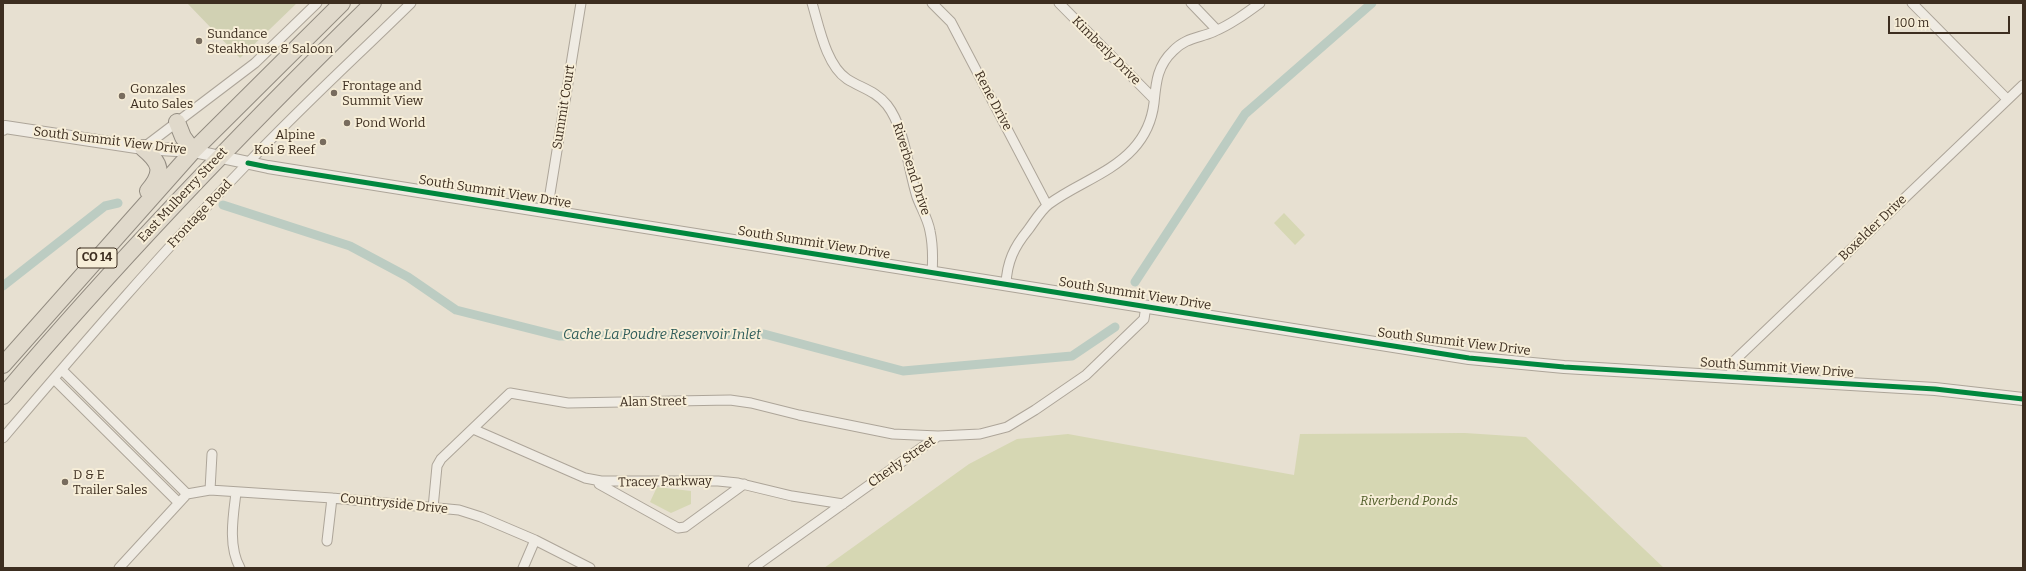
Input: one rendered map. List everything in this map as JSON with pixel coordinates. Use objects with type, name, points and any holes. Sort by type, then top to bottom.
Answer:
[{"type":"highway","name":"East Mulberry Street","points":[[3,366],[118,234],[193,151],[342,3]]},
{"type":"highway","name":"East Mulberry Street","points":[[3,396],[76,312],[218,157],[284,89],[373,3]]},
{"type":"highway","points":[[177,122],[182,137],[193,151]]},
{"type":"highway","points":[[118,234],[132,209],[153,185],[158,176],[158,165],[151,154],[143,148]]},
{"type":"street","points":[[143,148],[255,63],[317,3]]},
{"type":"street","name":"Frontage Road","points":[[3,438],[156,262],[248,163],[314,95],[411,3]]},
{"type":"street","name":"Summit Court","points":[[547,212],[581,3]]},
{"type":"street","name":"Riverbend Drive","points":[[812,3],[834,66],[846,78],[874,92],[885,103],[894,116],[917,198],[931,231],[933,246],[932,273]]},
{"type":"street","name":"Rene Drive","points":[[932,3],[951,22],[1047,204]]},
{"type":"street","name":"Kimberly Drive","points":[[1058,3],[1154,99]]},
{"type":"street","points":[[1191,3],[1217,30]]},
{"type":"street","points":[[1006,284],[1007,271],[1012,252],[1047,204],[1125,157],[1145,132],[1150,120],[1156,79],[1160,68],[1174,50],[1190,38],[1217,30],[1260,3]]},
{"type":"street","points":[[1912,3],[2007,99]]},
{"type":"street","name":"Boxelder Drive","points":[[1731,376],[1732,362],[2023,85]]},
{"type":"street","name":"South Summit View Drive","points":[[4,127],[143,148],[193,151],[275,169],[1469,358],[1564,366],[1935,389],[2023,398]]},
{"type":"street","name":"Cherly Street","points":[[753,568],[938,436],[980,434],[1007,427],[1035,410],[1086,375],[1144,319],[1146,306]]},
{"type":"street","points":[[62,370],[187,494],[178,502],[123,567]]},
{"type":"street","points":[[54,379],[178,502]]},
{"type":"street","name":"Alan Street","points":[[433,508],[437,466],[441,459],[510,393],[568,402],[730,400],[751,403],[799,415],[893,434],[938,436]]},
{"type":"street","name":"Tracey Parkway","points":[[473,428],[609,488],[678,528],[685,526],[744,484]]},
{"type":"street","points":[[210,490],[212,454]]},
{"type":"street","name":"Tracey Parkway","points":[[585,478],[616,482],[718,481],[744,484],[792,496],[843,504]]},
{"type":"street","name":"Countryside Drive","points":[[187,494],[210,490],[236,493],[332,498],[459,510],[481,517],[535,540],[590,568]]},
{"type":"street","points":[[236,493],[233,552],[240,568]]},
{"type":"street","points":[[327,541],[332,498]]},
{"type":"street","points":[[523,568],[535,540]]},
{"type":"green space","points":[[187,3],[297,3],[240,58]]},
{"type":"green space","points":[[1284,213],[1305,235],[1295,245],[1274,223]]},
{"type":"green space","name":"Riverbend Ponds","points":[[1465,433],[1526,437],[1664,568],[824,568],[969,464],[1017,439],[1068,434],[1294,475],[1300,434]]},
{"type":"green space","points":[[657,487],[691,491],[691,504],[671,513],[650,502]]},
{"type":"waterway","name":"Cache La Poudre Reservoir Inlet","points":[[1135,282],[1245,114],[1372,3]]},
{"type":"waterway","name":"Cache La Poudre Reservoir Inlet","points":[[3,286],[105,206],[118,203]]},
{"type":"waterway","name":"Cache La Poudre Reservoir Inlet","points":[[223,205],[350,246],[408,277],[456,310],[559,336],[764,334],[903,371],[1072,356],[1115,327]]},
{"type":"cycle path","points":[[248,163],[1469,358],[1564,367],[1935,389],[2023,399]]},
{"type":"place","name":"Sundance Steakhouse & Saloon","points":[[199,41]]},
{"type":"place","name":"Frontage and Summit View","points":[[334,93]]},
{"type":"place","name":"Gonzales Auto Sales","points":[[122,96]]},
{"type":"place","name":"Pond World","points":[[347,123]]},
{"type":"place","name":"Alpine Koi & Reef","points":[[323,142]]},
{"type":"place","name":"D & E Trailer Sales","points":[[65,482]]}]
